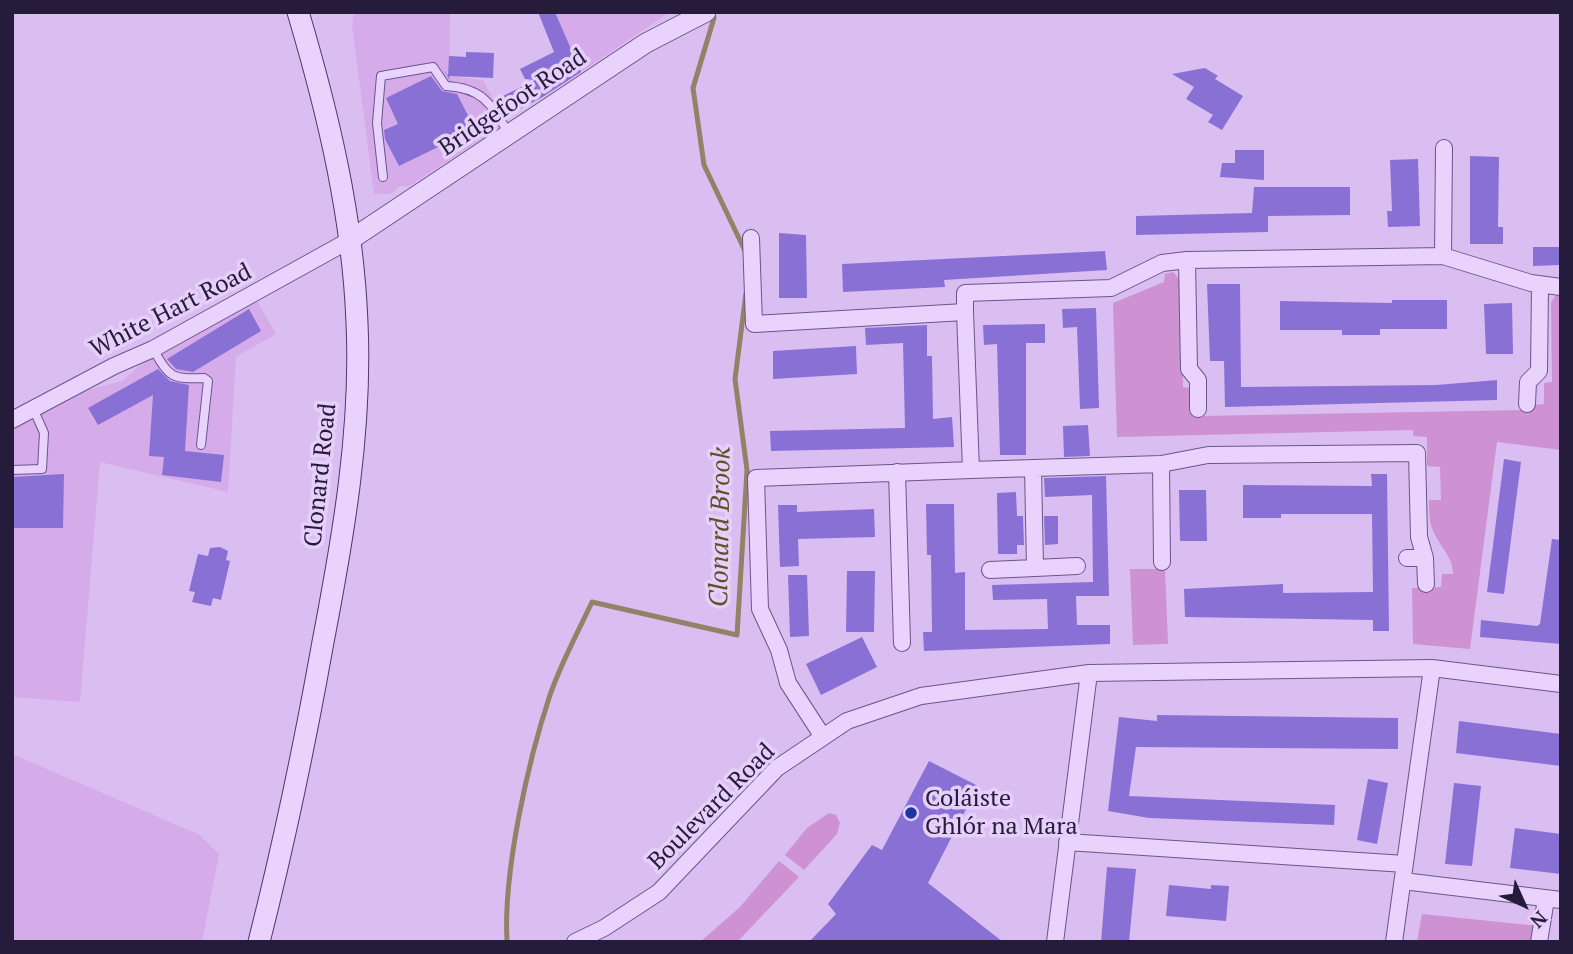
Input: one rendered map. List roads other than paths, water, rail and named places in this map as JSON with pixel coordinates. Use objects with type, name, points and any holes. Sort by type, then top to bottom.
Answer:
[{"type":"main road","name":"Clonard Road","points":[[264,940],[299,772],[344,524],[356,390],[357,324],[350,240],[320,84],[298,12]]},
{"type":"street","name":"Bridgefoot Road","points":[[350,240],[646,43],[695,15]]},
{"type":"street","points":[[1443,256],[1444,148]]},
{"type":"street","points":[[751,238],[754,324],[965,312]]},
{"type":"street","name":"White Hart Road","points":[[12,420],[114,366],[153,349],[350,240]]},
{"type":"street","points":[[971,470],[965,293],[1111,288],[1161,263],[1187,260],[1443,256],[1540,286],[1561,287]]},
{"type":"street","points":[[1187,260],[1189,369],[1198,380],[1198,409]]},
{"type":"street","points":[[1527,404],[1528,382],[1539,371],[1540,286]]},
{"type":"street","points":[[823,737],[788,683],[779,650],[760,609],[756,478],[1161,464],[1208,455],[1417,453],[1419,537],[1425,558],[1426,584]]},
{"type":"street","points":[[1161,464],[1162,562]]},
{"type":"street","points":[[1034,468],[1035,568]]},
{"type":"street","points":[[897,472],[902,643]]},
{"type":"street","points":[[1408,558],[1425,558]]},
{"type":"street","points":[[990,570],[1077,566]]},
{"type":"street","points":[[1394,942],[1432,668]]},
{"type":"street","name":"Boulevard Road","points":[[584,940],[659,892],[777,768],[847,721],[921,696],[1089,673],[1432,668],[1561,684]]},
{"type":"street","points":[[1055,942],[1089,673]]},
{"type":"street","points":[[1067,842],[1405,864]]},
{"type":"street","points":[[1403,881],[1553,900],[1539,942]]},
{"type":"lane","points":[[383,177],[377,122],[381,76],[433,67],[446,86],[469,87],[494,108],[510,135]]},
{"type":"lane","points":[[153,349],[166,372],[175,379],[204,378],[208,382],[201,444]]},
{"type":"lane","points":[[12,470],[42,469],[44,433],[33,408]]},
{"type":"waterway","name":"Clonard Brook","points":[[714,18],[693,88],[704,165],[746,253]]},
{"type":"waterway","name":"Clonard Brook","points":[[507,942],[513,850],[533,752],[554,683],[592,602],[737,635],[747,470],[735,379],[746,293]]},
{"type":"place","name":"Coláiste Ghlór na Mara","points":[[911,813]]}]
